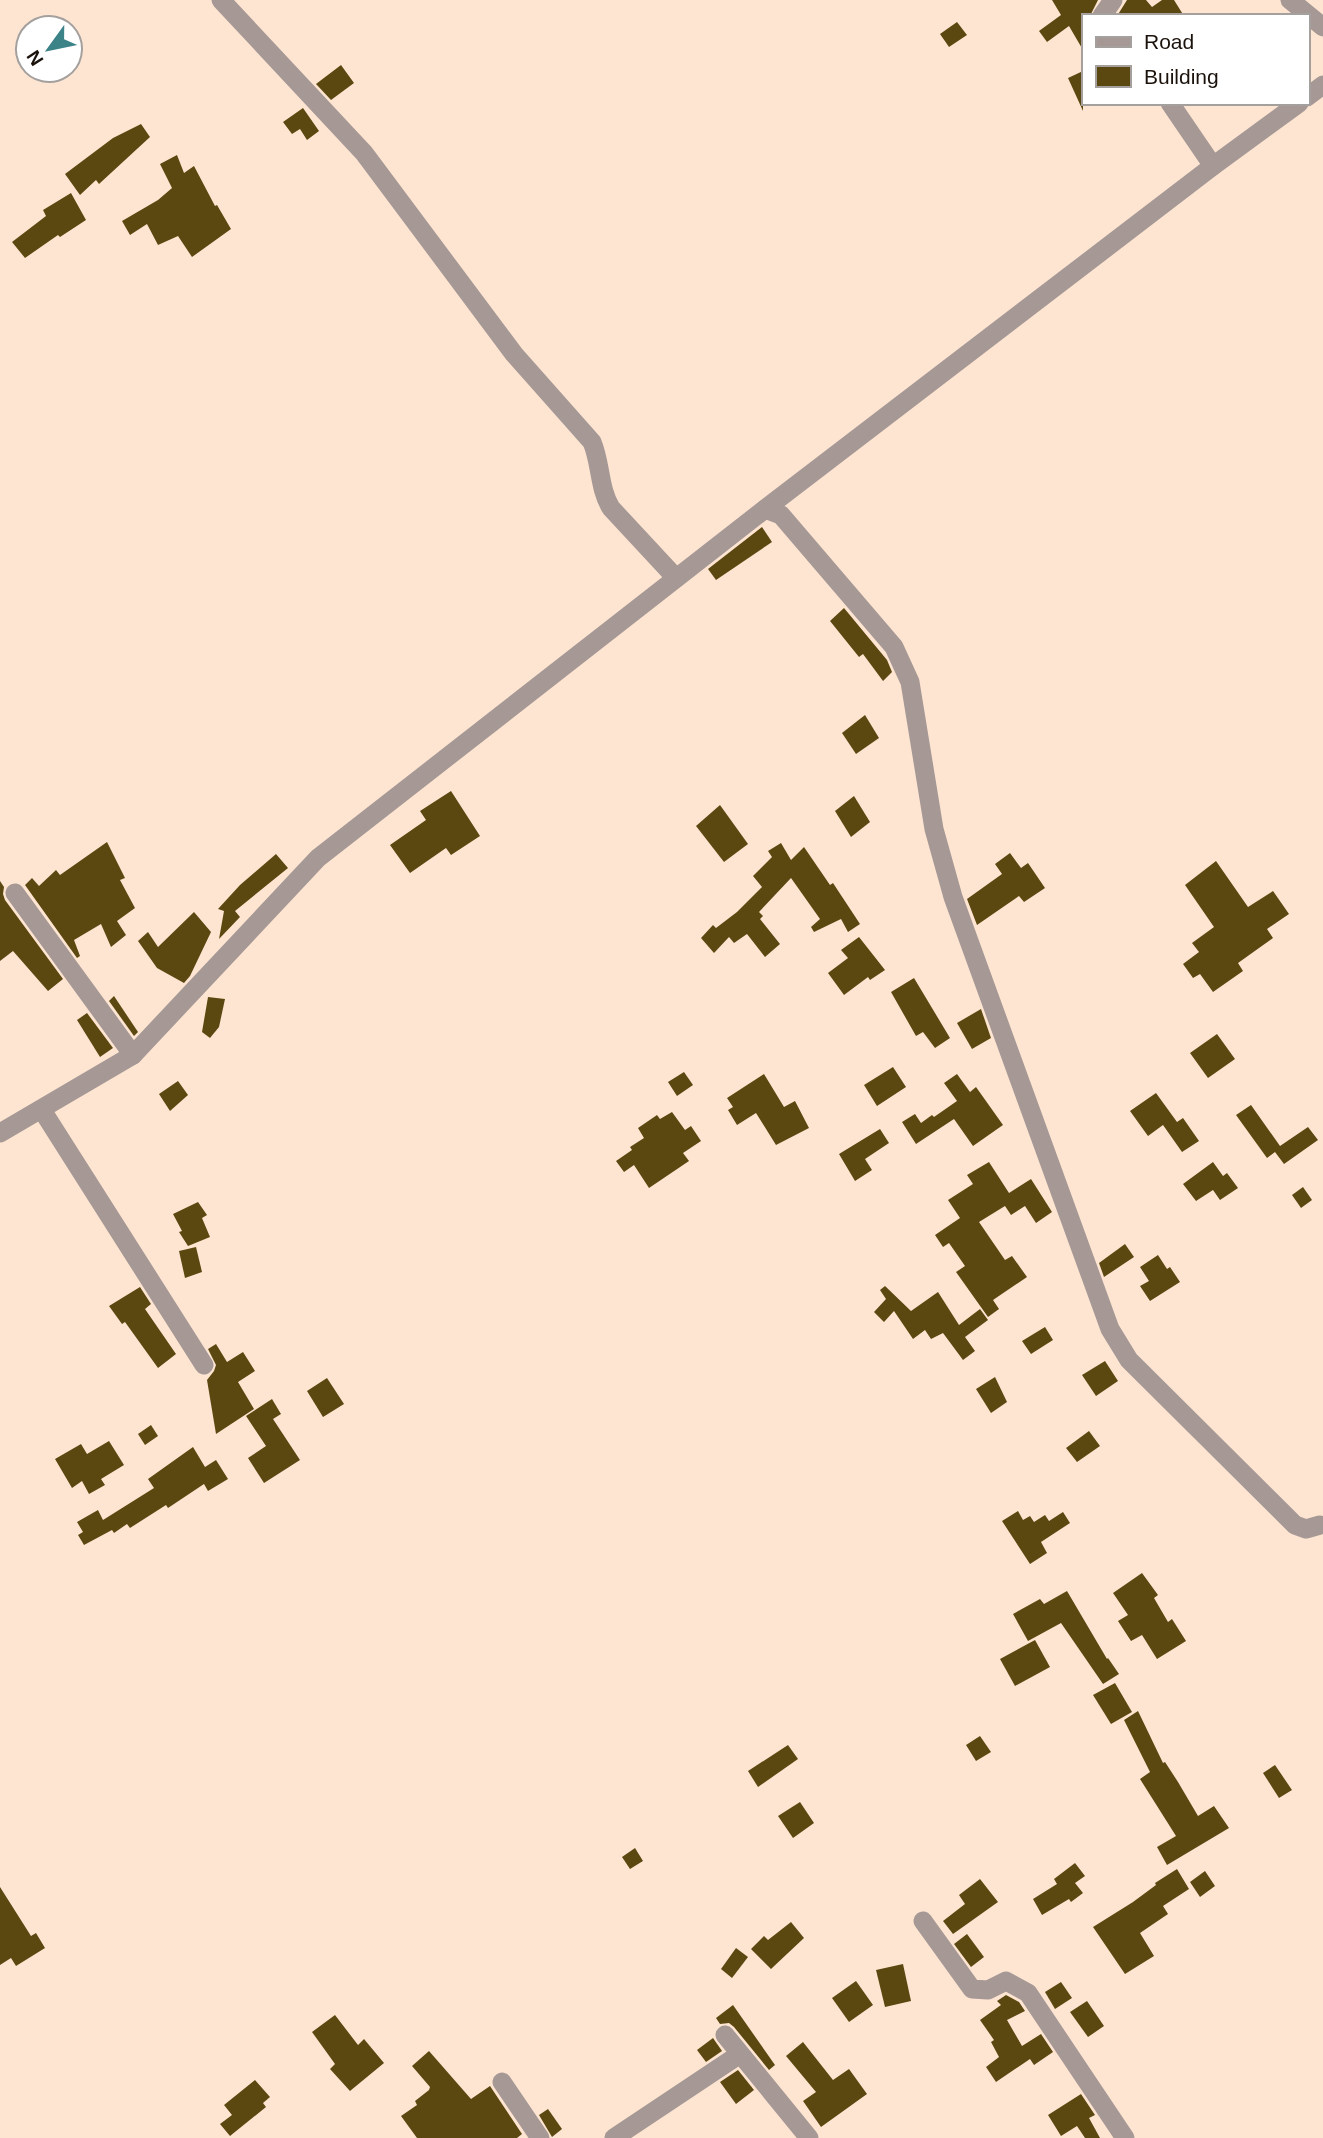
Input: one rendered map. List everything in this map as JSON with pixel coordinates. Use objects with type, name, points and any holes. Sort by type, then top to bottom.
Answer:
[{"type":"street","points":[[221,0],[364,153],[513,354],[593,442],[599,459],[605,498],[611,508],[676,578]]},
{"type":"street","points":[[1290,0],[1307,14]]},
{"type":"street","points":[[1309,16],[1323,27]]},
{"type":"street","points":[[1171,105],[1213,166]]},
{"type":"street","points":[[0,1133],[133,1055],[318,858],[765,509],[1296,105]]},
{"type":"street","points":[[765,509],[781,515],[894,647],[910,682],[934,830],[953,897],[1110,1329],[1129,1360],[1295,1525],[1306,1529],[1320,1525]]},
{"type":"street","points":[[15,893],[133,1055]]},
{"type":"street","points":[[42,1110],[204,1365]]},
{"type":"street","points":[[923,1921],[972,1989],[988,1990],[1006,1981],[1028,1993],[1125,2138]]},
{"type":"street","points":[[725,2035],[809,2138]]},
{"type":"street","points":[[614,2138],[740,2054]]},
{"type":"street","points":[[502,2082],[540,2138]]},
{"type":"building","points":[[1052,0],[1098,0],[1091,14],[1082,14],[1082,48],[1069,26],[1047,42],[1039,31],[1061,15]]},
{"type":"building","points":[[1127,0],[1146,0],[1152,7],[1162,0],[1174,0],[1183,14],[1118,14]]},
{"type":"building","points":[[957,22],[967,35],[949,47],[940,34]]},
{"type":"building","points":[[341,65],[354,83],[331,100],[316,84]]},
{"type":"building","points":[[1082,71],[1083,111],[1068,78]]},
{"type":"building","points":[[303,108],[319,131],[307,140],[300,129],[292,134],[283,122]]},
{"type":"building","points":[[141,124],[150,137],[99,184],[96,180],[80,195],[65,174],[113,138]]},
{"type":"building","points":[[177,155],[184,173],[194,166],[215,206],[217,205],[231,229],[192,257],[178,236],[158,245],[147,224],[130,235],[122,221],[158,200],[172,188],[160,164]]},
{"type":"building","points":[[71,193],[86,220],[25,258],[12,242],[46,216],[43,210]]},
{"type":"building","points":[[762,527],[772,542],[716,580],[708,569]]},
{"type":"building","points":[[844,608],[887,660],[892,672],[883,681],[863,654],[859,657],[830,621]]},
{"type":"building","points":[[865,715],[879,738],[856,754],[842,733]]},
{"type":"building","points":[[451,791],[480,836],[451,855],[446,848],[410,873],[390,845],[426,820],[420,811]]},
{"type":"building","points":[[854,796],[870,822],[851,837],[835,811]]},
{"type":"building","points":[[720,805],[748,844],[724,862],[696,826]]},
{"type":"building","points":[[107,842],[125,878],[120,880],[135,908],[117,921],[126,935],[111,947],[101,924],[74,940],[80,956],[77,958],[25,885],[32,878],[39,886],[56,870],[60,875]]},
{"type":"building","points":[[781,843],[791,860],[804,847],[830,885],[833,883],[860,924],[848,932],[841,919],[814,932],[811,927],[820,919],[791,878],[759,912],[763,916],[760,919],[780,944],[765,957],[747,934],[734,943],[729,937],[714,953],[701,938],[713,925],[716,928],[737,912],[762,887],[753,876],[772,857],[768,851]]},
{"type":"building","points":[[1010,853],[1021,868],[1028,863],[1045,888],[1024,902],[1019,896],[977,925],[967,899],[1002,874],[995,864]]},
{"type":"building","points":[[276,854],[288,868],[235,911],[240,917],[219,939],[224,911],[218,909],[240,885]]},
{"type":"building","points":[[1216,861],[1248,907],[1273,891],[1289,914],[1267,929],[1273,938],[1238,963],[1243,971],[1213,992],[1200,974],[1193,978],[1183,964],[1199,952],[1192,943],[1214,927],[1185,885]]},
{"type":"building","points":[[0,881],[4,887],[5,900],[63,979],[48,991],[13,951],[0,961]]},
{"type":"building","points":[[194,912],[211,932],[184,983],[157,968],[138,941],[148,932],[158,947]]},
{"type":"building","points":[[859,937],[885,970],[870,980],[868,977],[844,995],[828,973],[848,958],[841,950]]},
{"type":"building","points":[[914,978],[950,1038],[935,1048],[923,1032],[916,1036],[891,992]]},
{"type":"building","points":[[114,996],[138,1032],[134,1036],[109,1001]]},
{"type":"building","points":[[208,997],[225,999],[219,1027],[210,1038],[202,1032]]},
{"type":"building","points":[[981,1009],[991,1038],[972,1049],[957,1023]]},
{"type":"building","points":[[87,1013],[113,1048],[100,1057],[77,1020]]},
{"type":"building","points":[[1217,1034],[1235,1059],[1208,1078],[1190,1053]]},
{"type":"building","points":[[893,1067],[906,1087],[877,1106],[864,1085]]},
{"type":"building","points":[[684,1072],[693,1085],[677,1096],[668,1082]]},
{"type":"building","points":[[764,1074],[784,1107],[795,1101],[809,1128],[776,1145],[756,1113],[737,1125],[728,1110],[733,1107],[727,1098]]},
{"type":"building","points":[[957,1074],[970,1092],[976,1087],[1003,1125],[973,1146],[954,1119],[916,1144],[902,1122],[915,1114],[921,1123],[957,1101],[944,1083]]},
{"type":"building","points":[[178,1081],[188,1095],[170,1111],[159,1094]]},
{"type":"building","points":[[1156,1093],[1177,1122],[1183,1118],[1199,1141],[1182,1152],[1163,1125],[1148,1136],[1130,1111]]},
{"type":"building","points":[[1251,1105],[1280,1146],[1308,1127],[1318,1140],[1284,1164],[1275,1152],[1267,1158],[1236,1115]]},
{"type":"building","points":[[672,1112],[685,1130],[691,1126],[701,1141],[683,1153],[689,1161],[649,1188],[634,1165],[624,1172],[616,1161],[644,1138],[638,1128],[657,1115],[660,1119]]},
{"type":"building","points":[[880,1129],[889,1143],[865,1159],[872,1170],[855,1181],[839,1154]]},
{"type":"building","points":[[989,1162],[1009,1193],[1031,1179],[1052,1212],[1036,1223],[1025,1206],[1011,1215],[1005,1206],[979,1222],[1005,1260],[1012,1256],[1027,1277],[993,1300],[999,1309],[988,1317],[956,1272],[965,1266],[949,1243],[943,1247],[935,1235],[960,1218],[948,1200],[973,1184],[967,1175]]},
{"type":"building","points":[[1213,1162],[1223,1176],[1227,1173],[1238,1188],[1220,1200],[1213,1190],[1196,1201],[1183,1184]]},
{"type":"building","points":[[1303,1187],[1312,1200],[1301,1208],[1292,1195]]},
{"type":"building","points":[[198,1202],[207,1215],[202,1218],[210,1237],[188,1246],[179,1232],[182,1231],[173,1214]]},
{"type":"building","points":[[1125,1244],[1134,1257],[1104,1277],[1099,1263]]},
{"type":"building","points":[[196,1247],[202,1272],[185,1278],[179,1251]]},
{"type":"building","points":[[1158,1255],[1180,1282],[1150,1301],[1140,1286],[1149,1281],[1140,1267]]},
{"type":"building","points":[[885,1286],[911,1311],[938,1292],[959,1325],[980,1309],[988,1320],[965,1337],[975,1351],[963,1360],[943,1333],[931,1339],[925,1330],[913,1339],[894,1311],[884,1322],[874,1312],[886,1299],[880,1290]]},
{"type":"building","points":[[140,1287],[151,1304],[145,1309],[176,1354],[158,1368],[125,1322],[122,1324],[109,1306]]},
{"type":"building","points":[[1045,1327],[1053,1340],[1031,1354],[1022,1341]]},
{"type":"building","points":[[216,1344],[227,1362],[243,1352],[255,1371],[238,1382],[254,1409],[216,1434],[207,1380],[216,1365],[208,1349]]},
{"type":"building","points":[[1105,1361],[1118,1381],[1096,1396],[1082,1375]]},
{"type":"building","points":[[995,1377],[1007,1402],[991,1413],[976,1389]]},
{"type":"building","points":[[327,1378],[344,1404],[323,1417],[307,1391]]},
{"type":"building","points":[[272,1399],[281,1414],[273,1419],[300,1460],[264,1483],[248,1458],[266,1446],[246,1416]]},
{"type":"building","points":[[151,1425],[158,1436],[145,1445],[138,1434]]},
{"type":"building","points":[[1089,1431],[1100,1446],[1077,1462],[1066,1448]]},
{"type":"building","points":[[109,1441],[124,1465],[101,1479],[105,1485],[89,1494],[82,1481],[72,1488],[55,1459],[81,1444],[87,1454]]},
{"type":"building","points":[[193,1447],[205,1467],[216,1460],[228,1479],[208,1491],[204,1484],[168,1508],[166,1505],[130,1528],[127,1524],[114,1533],[112,1530],[84,1545],[78,1535],[83,1532],[77,1522],[98,1510],[103,1520],[154,1488],[148,1479]]},
{"type":"building","points":[[1018,1511],[1023,1520],[1030,1516],[1034,1522],[1045,1515],[1049,1521],[1063,1512],[1070,1523],[1041,1542],[1047,1553],[1030,1564],[1002,1521]]},
{"type":"building","points":[[1142,1573],[1158,1595],[1154,1598],[1168,1622],[1172,1619],[1186,1641],[1157,1659],[1142,1635],[1131,1641],[1118,1621],[1128,1615],[1113,1593]]},
{"type":"building","points":[[1067,1591],[1107,1659],[1119,1674],[1103,1684],[1061,1623],[1028,1641],[1013,1614],[1040,1599],[1044,1604]]},
{"type":"building","points":[[1035,1640],[1050,1667],[1015,1686],[1000,1659]]},
{"type":"building","points":[[1115,1683],[1132,1712],[1111,1724],[1093,1695]]},
{"type":"building","points":[[1138,1711],[1163,1763],[1165,1762],[1198,1816],[1214,1806],[1229,1828],[1167,1865],[1157,1847],[1176,1836],[1140,1779],[1150,1772],[1124,1720]]},
{"type":"building","points":[[980,1736],[991,1752],[976,1761],[966,1745]]},
{"type":"building","points":[[788,1745],[798,1759],[758,1787],[748,1771]]},
{"type":"building","points":[[1275,1765],[1292,1790],[1279,1798],[1263,1773]]},
{"type":"building","points":[[800,1802],[814,1823],[793,1838],[778,1816]]},
{"type":"building","points":[[635,1848],[643,1861],[630,1869],[622,1857]]},
{"type":"building","points":[[1075,1863],[1085,1876],[1075,1883],[1083,1893],[1071,1902],[1069,1899],[1042,1915],[1033,1899],[1057,1884],[1054,1879]]},
{"type":"building","points":[[1177,1869],[1189,1889],[1163,1906],[1168,1914],[1140,1933],[1154,1956],[1125,1974],[1093,1927],[1133,1902]]},
{"type":"building","points":[[1205,1871],[1215,1886],[1200,1897],[1190,1882]]},
{"type":"building","points":[[980,1879],[998,1902],[953,1934],[943,1921],[965,1904],[959,1895]]},
{"type":"building","points":[[0,1887],[31,1936],[36,1933],[45,1948],[16,1966],[11,1958],[0,1965]]},
{"type":"building","points":[[791,1922],[804,1938],[771,1969],[751,1949],[764,1936],[768,1940]]},
{"type":"building","points":[[967,1934],[984,1957],[971,1967],[954,1944]]},
{"type":"building","points":[[736,1948],[748,1957],[732,1978],[721,1969]]},
{"type":"building","points":[[903,1964],[911,2001],[885,2007],[876,1970]]},
{"type":"building","points":[[856,1981],[873,2005],[849,2022],[832,1998]]},
{"type":"building","points":[[1061,1982],[1072,1998],[1055,2009],[1045,1992]]},
{"type":"building","points":[[1006,1995],[1019,2002],[1025,2011],[1007,2020],[1022,2046],[1041,2034],[1053,2052],[1034,2065],[1030,2059],[996,2082],[986,2067],[999,2057],[991,2042],[994,2040],[980,2020],[1001,2005],[997,2001]]},
{"type":"building","points":[[1087,2001],[1104,2026],[1088,2037],[1070,2012]]},
{"type":"building","points":[[733,2005],[775,2065],[769,2070],[734,2027],[729,2023],[720,2024],[716,2018]]},
{"type":"building","points":[[335,2015],[358,2045],[364,2039],[384,2063],[350,2091],[330,2069],[335,2064],[312,2032]]},
{"type":"building","points":[[713,2038],[722,2051],[706,2062],[697,2050]]},
{"type":"building","points":[[803,2042],[833,2080],[849,2069],[867,2094],[821,2127],[803,2101],[816,2092],[786,2056]]},
{"type":"building","points":[[429,2051],[471,2099],[490,2086],[522,2134],[517,2138],[417,2138],[401,2116],[417,2105],[415,2101],[429,2090],[430,2087],[412,2066]]},
{"type":"building","points":[[738,2070],[754,2090],[736,2104],[720,2082]]},
{"type":"building","points":[[255,2080],[270,2097],[263,2103],[266,2107],[230,2136],[220,2124],[232,2115],[224,2105]]},
{"type":"building","points":[[1081,2094],[1095,2115],[1089,2118],[1100,2138],[1085,2138],[1077,2126],[1061,2136],[1048,2115]]},
{"type":"building","points":[[548,2109],[562,2129],[552,2137],[539,2115]]}]
